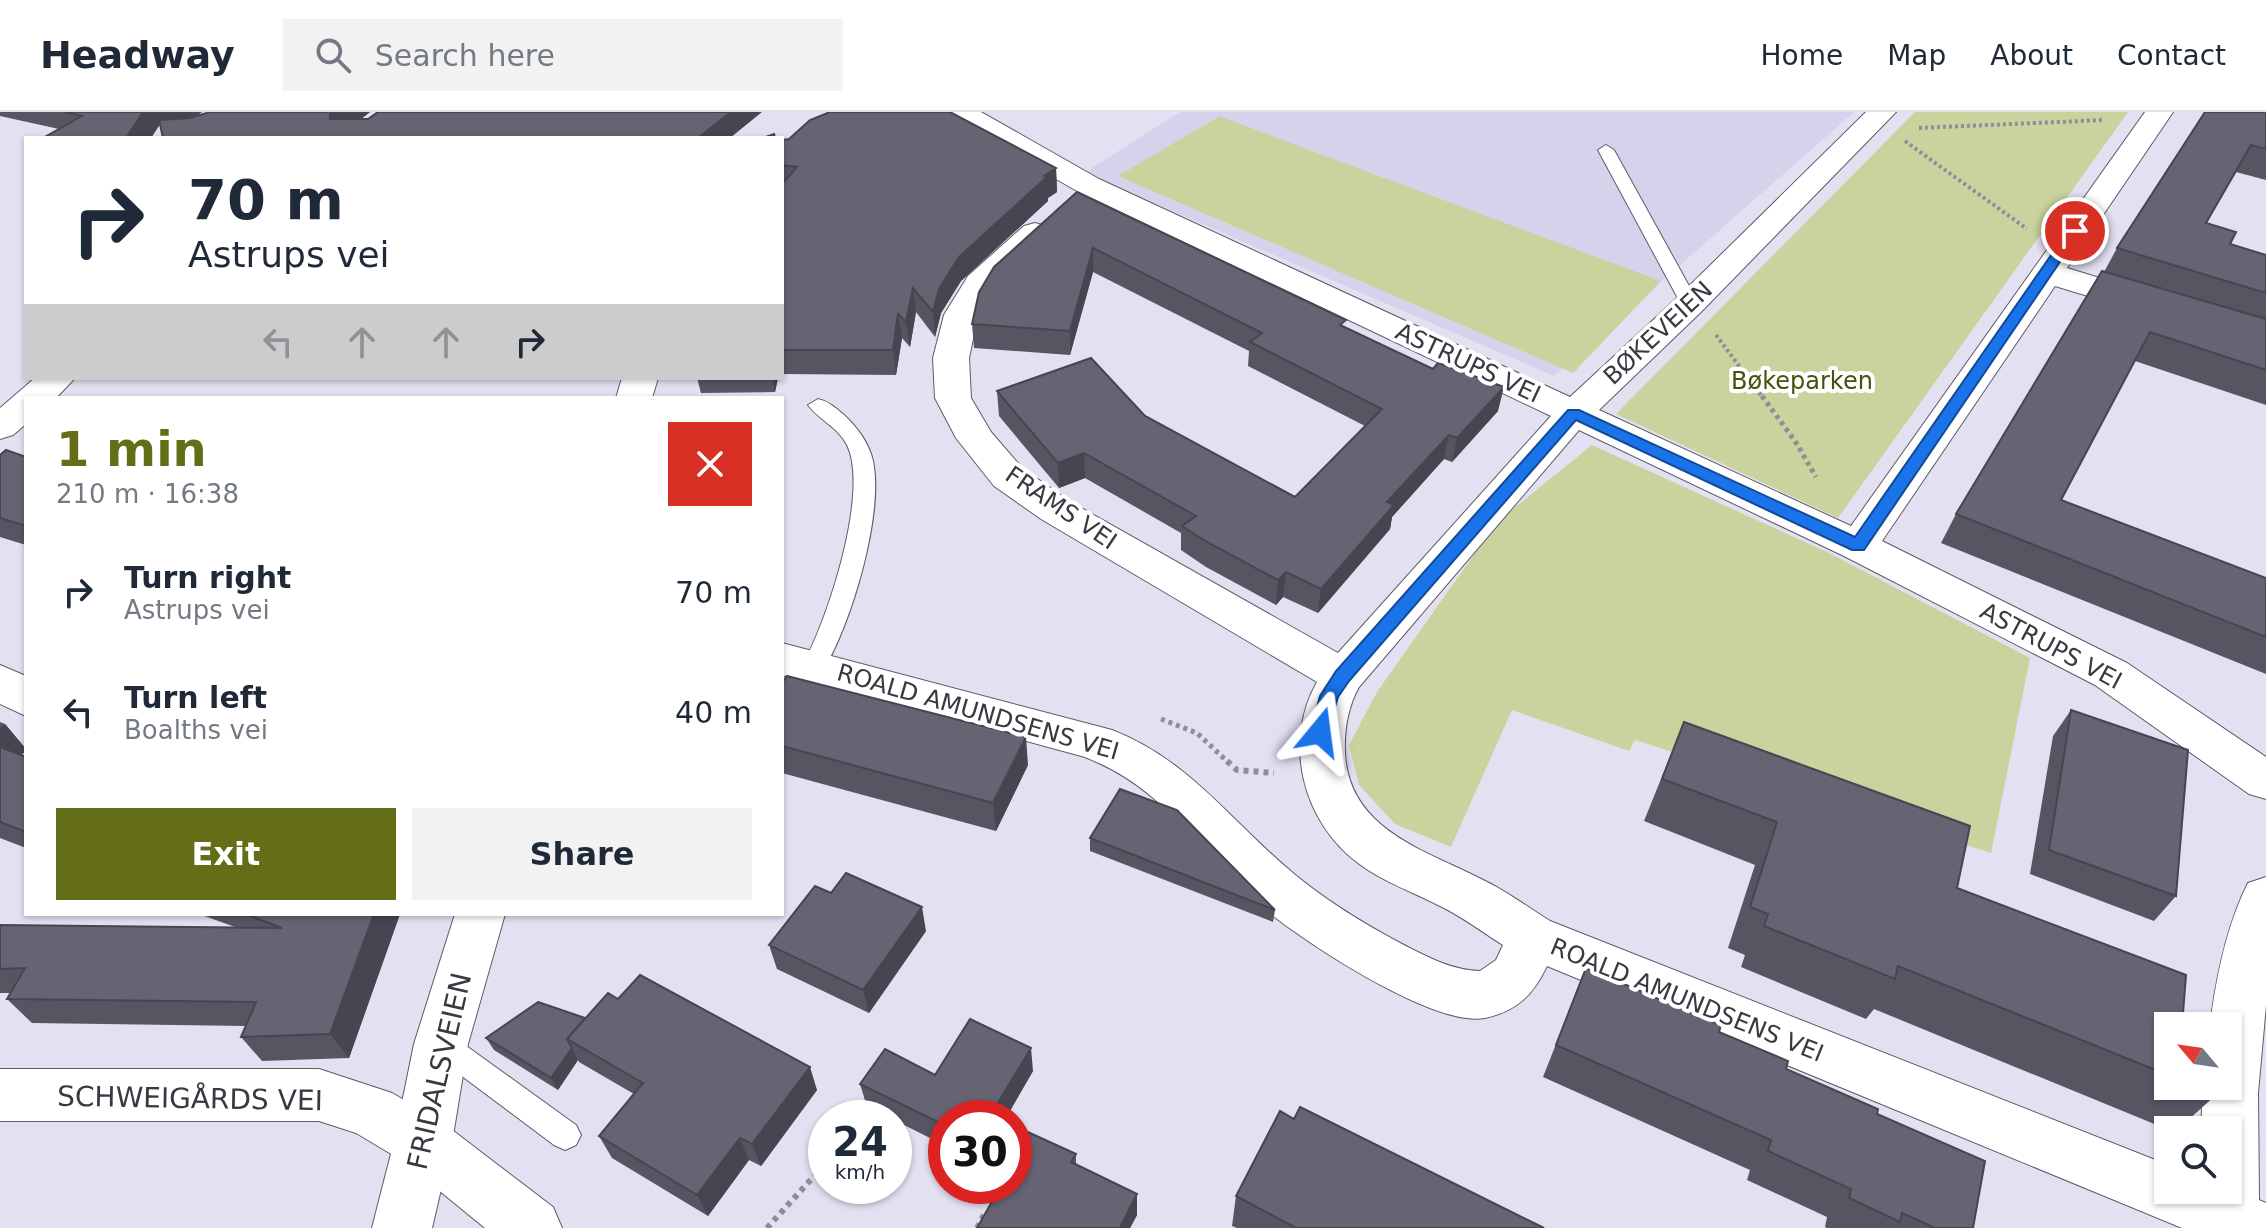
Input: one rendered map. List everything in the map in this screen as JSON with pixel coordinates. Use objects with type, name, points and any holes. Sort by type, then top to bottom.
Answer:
[{"type":"street","name":"ASTRUPS VEI","points":[[960,112],[1088,185],[1574,413],[1861,541],[2111,674],[2266,781]]},
{"type":"street","points":[[1861,541],[2158,114]]},
{"type":"street","name":"BØKEVEIEN","points":[[1532,937],[1470,897],[1393,859],[1363,838],[1338,808],[1322,772],[1320,732],[1329,696],[1343,676],[1574,413],[1880,121]]},
{"type":"street","name":"FRAMS VEI","points":[[1088,185],[980,283],[961,315],[951,358],[953,398],[975,438],[1008,477],[1091,531],[1343,676]]},
{"type":"street","points":[[2052,263],[2266,340]]},
{"type":"street","points":[[36,396],[55,380]]},
{"type":"street","points":[[0,427],[24,407]]},
{"type":"street","points":[[0,427],[24,434]]},
{"type":"street","name":"ROALD AMUNDSENS VEI","points":[[798,662],[1096,742],[1138,759],[1288,898],[1313,917],[1428,983],[1455,993],[1484,995],[1514,979],[1532,937],[2242,1223]]},
{"type":"street","points":[[0,681],[24,698]]},
{"type":"street","points":[[2242,1223],[2230,1093],[2242,980],[2266,898]]},
{"type":"street","name":"FRIDALSVEIEN","points":[[402,1228],[423,1142],[441,1044],[479,916]]},
{"type":"street","name":"SCHWEIGÅRDS VEI","points":[[0,1095],[319,1095],[372,1112],[423,1142],[532,1228]]},
{"type":"lane","points":[[1606,150],[1690,304]]},
{"type":"lane","points":[[798,662],[830,640],[845,596],[865,483],[863,461],[852,435],[838,419],[818,405]]},
{"type":"lane","points":[[441,1044],[565,1135]]},
{"type":"path","points":[[1880,121],[2075,123],[2158,114]]},
{"type":"path","points":[[1880,121],[2052,263]]},
{"type":"path","points":[[1690,304],[1710,325],[1726,352],[1786,429],[1861,541]]},
{"type":"path","points":[[1160,718],[1197,733],[1237,770],[1270,773]]},
{"type":"path","points":[[868,1100],[871,1096]]},
{"type":"path","points":[[767,1228],[808,1183]]},
{"type":"path","points":[[977,1228],[984,1215]]},
{"type":"shaded area","points":[[1180,112],[1854,112],[1554,376],[1084,173]]},
{"type":"green space","name":"Bøkeparken","points":[[1915,112],[2128,112],[1838,518],[1616,414]]},
{"type":"green space","points":[[1220,116],[1661,281],[1573,373],[1118,176]]},
{"type":"green space","points":[[1592,445],[1827,552],[2030,658],[1991,853],[1635,740],[1629,751],[1512,710],[1451,847],[1395,824],[1359,785],[1349,745],[1377,692],[1497,522]]},
{"type":"building","points":[[63,112],[143,112],[127,136],[47,136],[82,116]]},
{"type":"building","points":[[210,112],[334,112],[330,114],[330,119],[368,119],[378,112],[731,112],[701,136],[163,136],[159,120],[190,118]]},
{"type":"building","points":[[830,112],[950,112],[1056,168],[959,257],[939,289],[933,312],[913,288],[906,322],[898,314],[893,350],[784,350],[784,182],[797,167],[784,165],[784,140],[789,139],[810,120]]},
{"type":"building","points":[[2205,112],[2266,112],[2266,149],[2251,145],[2206,223],[2236,232],[2230,244],[2266,255],[2266,293],[2117,248]]},
{"type":"building","points":[[1077,192],[1346,320],[1340,325],[1433,369],[1438,363],[1504,387],[1457,438],[1449,435],[1387,502],[1394,505],[1321,589],[1286,572],[1278,580],[1182,526],[1196,516],[1084,453],[1058,463],[997,391],[1091,358],[1145,416],[1295,497],[1382,409],[1250,342],[1262,333],[1093,248],[1070,331],[972,324],[979,292],[994,267]]},
{"type":"building","points":[[2102,271],[2266,319],[2266,370],[2150,332],[2061,500],[2266,578],[2266,637],[1956,514]]},
{"type":"building","points":[[6,450],[24,456],[24,525],[0,518],[0,455]]},
{"type":"building","points":[[787,676],[1026,737],[993,803],[784,747],[784,680]]},
{"type":"building","points":[[2071,710],[2188,750],[2176,896],[2049,850]]},
{"type":"building","points":[[1684,722],[1970,826],[1957,888],[2186,975],[2183,1012],[2154,1012],[2154,1069],[1898,966],[1895,979],[1764,926],[1768,914],[1750,907],[1777,822],[1662,779]]},
{"type":"building","points":[[0,747],[24,756],[24,831],[0,822]]},
{"type":"building","points":[[1120,789],[1177,810],[1275,910],[1090,838]]},
{"type":"building","points":[[846,873],[922,907],[863,990],[769,945],[815,886],[831,893]]},
{"type":"building","points":[[250,916],[373,916],[330,1034],[241,1037],[256,1002],[7,999],[25,968],[0,969],[0,925],[282,928]]},
{"type":"building","points":[[1586,968],[1721,1025],[1719,1032],[1788,1061],[1786,1069],[1878,1109],[1877,1114],[1985,1161],[1973,1228],[1935,1228],[1902,1213],[1900,1222],[1849,1198],[1851,1189],[1768,1151],[1771,1140],[1556,1045]]},
{"type":"building","points":[[640,975],[810,1067],[752,1144],[740,1138],[697,1195],[599,1136],[643,1083],[567,1039],[608,993],[618,999]]},
{"type":"building","points":[[538,1002],[585,1018],[567,1039],[572,1048],[551,1078],[486,1038]]},
{"type":"building","points":[[970,1019],[1031,1048],[1000,1100],[928,1100],[928,1117],[912,1109],[912,1100],[893,1100],[860,1084],[885,1049],[935,1075]]},
{"type":"building","points":[[1300,1107],[1544,1228],[1296,1228],[1236,1196],[1280,1111],[1294,1119]]},
{"type":"building","points":[[1032,1134],[1076,1154],[1071,1162],[1137,1194],[1120,1228],[977,1228],[991,1204],[1032,1204]]},
{"type":"route","points":[[1320,732],[1329,696],[1343,676],[1574,413],[1858,546],[2075,231]]}]
